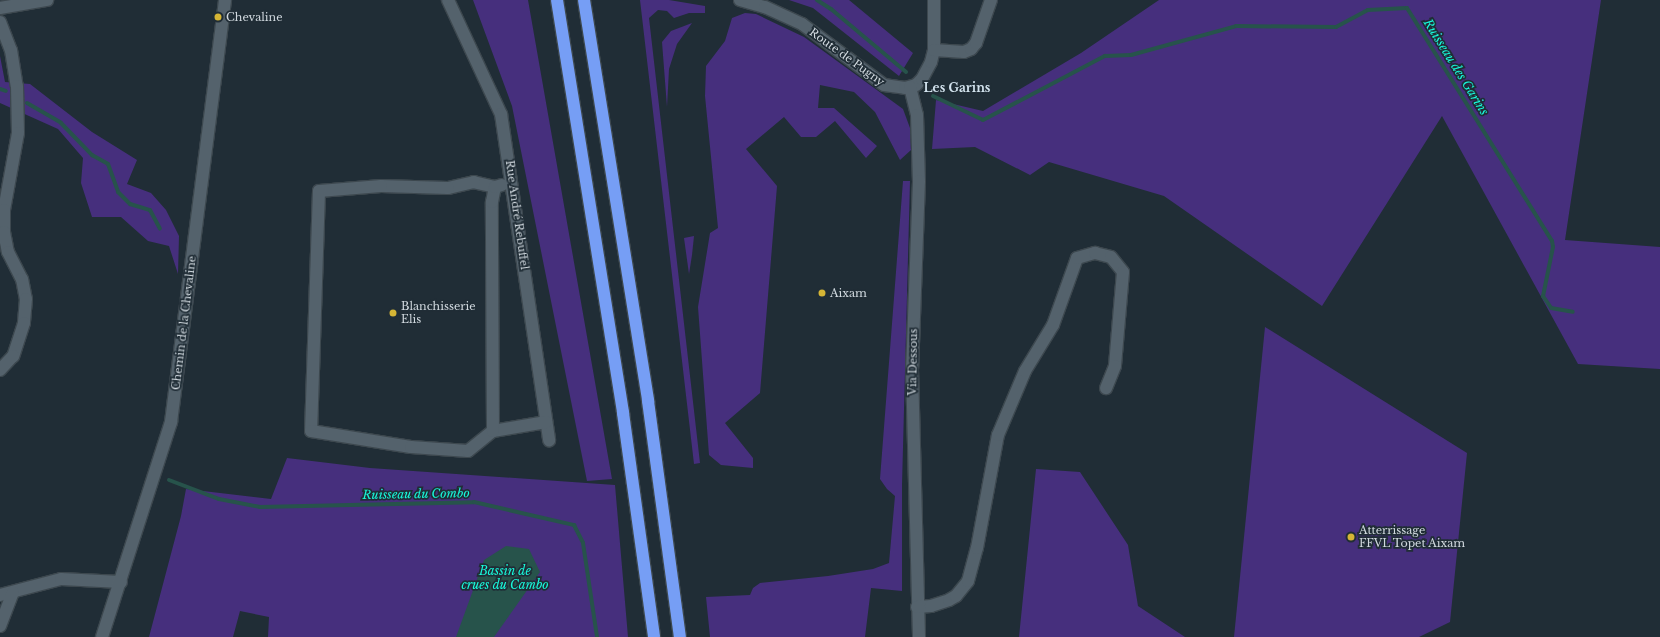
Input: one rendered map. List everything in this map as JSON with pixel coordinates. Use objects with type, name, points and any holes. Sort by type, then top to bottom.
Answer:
[{"type":"highway","points":[[557,0],[622,406],[654,637]]},
{"type":"highway","points":[[584,0],[646,385],[680,637]]},
{"type":"street","points":[[0,8],[47,0]]},
{"type":"street","name":"Chemin de la Chevaline","points":[[102,637],[121,582],[171,422],[225,0]]},
{"type":"street","name":"Rue André Rebuffel","points":[[448,0],[501,114],[549,440]]},
{"type":"street","name":"Route de Pugny","points":[[740,0],[776,12],[802,24],[884,85],[895,88],[910,87]]},
{"type":"street","points":[[910,87],[922,80],[934,50],[934,0]]},
{"type":"street","points":[[934,50],[964,52],[971,49],[976,43],[991,0]]},
{"type":"street","points":[[0,22],[10,50],[16,86],[18,134],[4,210],[4,232],[8,252],[22,279],[26,299],[24,323],[13,356],[0,370]]},
{"type":"street","name":"Via Dessous","points":[[910,87],[917,115],[919,181],[912,369],[916,607],[919,637]]},
{"type":"street","points":[[512,182],[495,187],[474,182],[448,188],[381,186],[319,192],[311,431],[411,447],[468,451],[493,431],[546,422]]},
{"type":"street","points":[[493,431],[492,202],[495,187]]},
{"type":"street","points":[[916,607],[931,606],[949,600],[956,596],[968,581],[977,548],[998,435],[1025,371],[1053,325],[1077,258],[1095,253],[1111,257],[1122,272],[1115,366],[1106,388]]},
{"type":"street","points":[[0,595],[61,579],[121,582]]},
{"type":"street","points":[[0,626],[13,592]]},
{"type":"shaded area","points":[[473,0],[528,0],[612,479],[587,481],[512,106]]},
{"type":"shaded area","points":[[640,0],[669,0],[705,6],[705,13],[689,13],[674,18],[667,11],[658,10],[649,18],[700,463],[694,464]]},
{"type":"shaded area","points":[[789,0],[849,0],[913,53],[899,76],[813,8]]},
{"type":"shaded area","points":[[1159,0],[1601,0],[1565,240],[1660,247],[1660,369],[1578,364],[1442,116],[1322,306],[1164,196],[1049,162],[1030,175],[975,147],[932,149],[936,100],[983,111],[1081,53]]},
{"type":"shaded area","points":[[745,13],[756,14],[804,37],[903,109],[910,128],[911,150],[900,160],[875,112],[854,92],[820,85],[818,108],[834,108],[877,146],[866,158],[835,121],[816,137],[801,137],[784,117],[746,149],[777,186],[760,393],[725,423],[753,458],[753,468],[721,465],[709,455],[698,307],[710,233],[718,228],[705,96],[706,66],[725,41],[732,18]]},
{"type":"shaded area","points":[[692,23],[677,44],[669,69],[667,107],[662,42],[671,31]]},
{"type":"shaded area","points":[[0,56],[5,82],[30,84],[92,132],[137,160],[127,184],[151,193],[166,210],[179,236],[178,274],[169,246],[148,241],[121,217],[92,217],[81,183],[83,158],[58,129],[0,103]]},
{"type":"shaded area","points":[[903,181],[910,181],[902,485],[902,591],[871,588],[865,637],[710,637],[706,597],[750,595],[753,588],[760,583],[828,576],[873,569],[889,563],[895,496],[887,489],[880,479]]},
{"type":"shaded area","points":[[694,236],[692,255],[689,274],[684,238]]},
{"type":"shaded area","name":"Atterrissage FFVL Topet Aixam","points":[[1265,327],[1467,453],[1450,622],[1419,637],[1234,637]]},
{"type":"shaded area","points":[[287,458],[370,468],[615,485],[628,637],[268,637],[269,617],[240,611],[233,637],[149,637],[181,516],[186,489],[271,499]]},
{"type":"shaded area","points":[[1036,469],[1080,472],[1128,545],[1138,606],[1185,637],[1019,637]]},
{"type":"water","name":"Bassin de crues du Cambo","points":[[506,546],[529,549],[540,572],[494,637],[456,637],[484,560]]},
{"type":"waterway","name":"Ruisseau des Garins","points":[[817,0],[831,9],[906,72]]},
{"type":"waterway","name":"Ruisseau des Garins","points":[[933,96],[983,120],[1105,56],[1131,55],[1236,26],[1336,27],[1368,10],[1407,8],[1552,241],[1553,247],[1543,296],[1551,308],[1573,312]]},
{"type":"waterway","name":"Ruisseau du Combo","points":[[0,89],[6,91]]},
{"type":"waterway","name":"Ruisseau du Combo","points":[[27,103],[61,123],[92,155],[108,164],[118,192],[130,204],[150,210],[160,229]]},
{"type":"waterway","name":"Ruisseau du Combo","points":[[169,480],[219,499],[260,507],[474,502],[574,525],[583,543],[597,637]]},
{"type":"place","name":"Chevaline","points":[[218,17]]},
{"type":"place","name":"Aixam","points":[[822,293]]},
{"type":"place","name":"Blanchisserie Elis","points":[[393,313]]},
{"type":"place","name":"Atterrissage FFVL Topet Aixam","points":[[1351,537]]},
{"type":"district","name":"Les Garins","points":[[957,88]]}]
